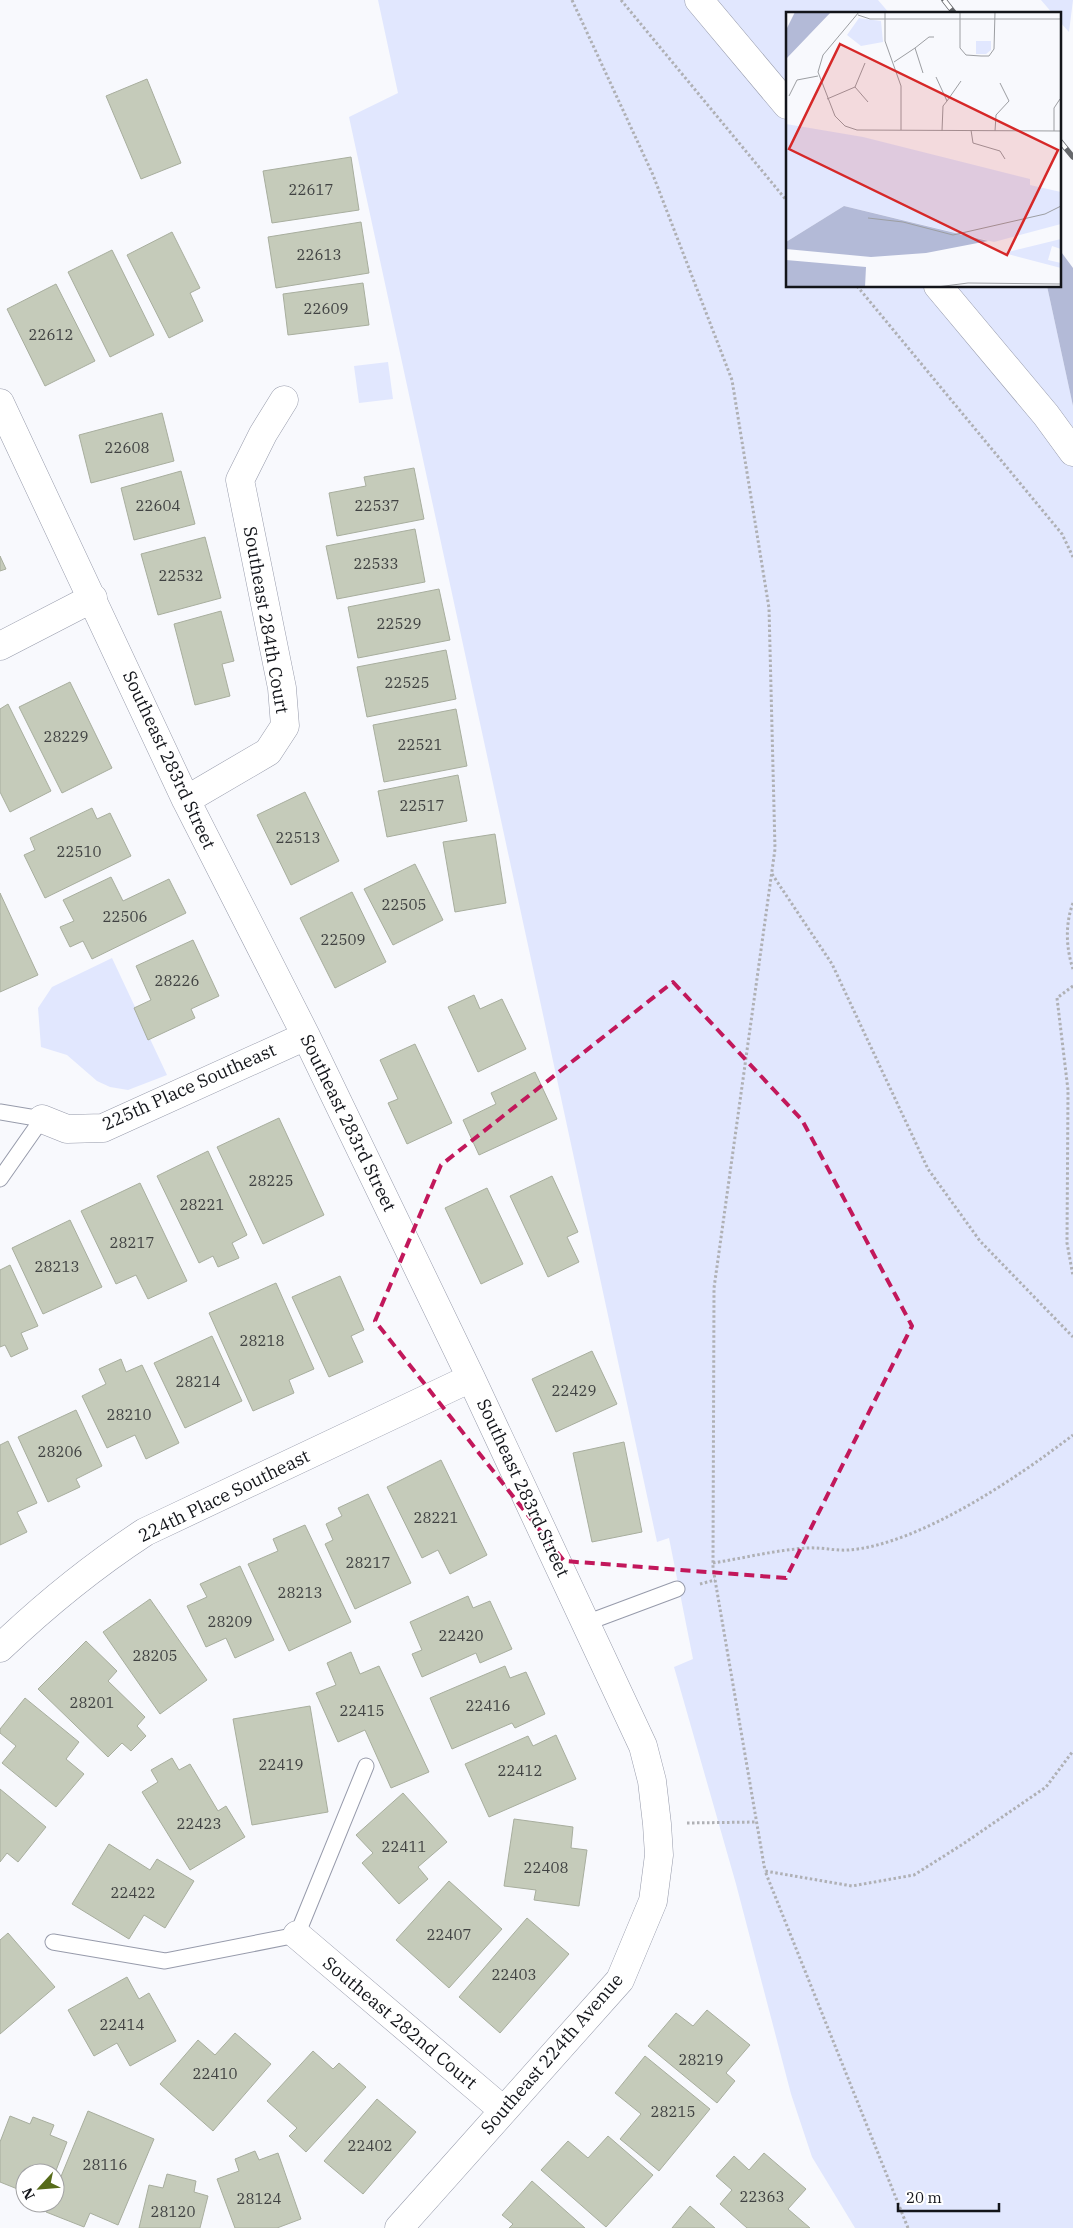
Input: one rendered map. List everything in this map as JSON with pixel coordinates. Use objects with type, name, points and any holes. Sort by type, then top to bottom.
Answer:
[{"type":"street","points":[[700,0],[786,103]]},
{"type":"street","points":[[940,288],[1046,415],[1073,452]]},
{"type":"street","name":"Southeast 284th Court","points":[[186,800],[268,752],[285,726],[282,688],[240,480],[263,434],[284,400]]},
{"type":"street","name":"Southeast 283rd Street","points":[[0,403],[186,800],[306,1036],[471,1378],[643,1746],[652,1781],[657,1824],[658,1855]]},
{"type":"street","points":[[0,646],[92,598]]},
{"type":"street","name":"225th Place Southeast","points":[[42,1119],[67,1129],[103,1128],[306,1036]]},
{"type":"street","name":"224th Place Southeast","points":[[0,1648],[58,1595],[108,1556],[145,1532],[471,1378]]},
{"type":"street","name":"Southeast 224th Avenue","points":[[399,2228],[620,1980],[653,1901],[658,1855]]},
{"type":"street","name":"Southeast 282nd Court","points":[[297,1935],[503,2110]]},
{"type":"lane","points":[[0,1112],[42,1119],[0,1180]]},
{"type":"lane","points":[[586,1623],[677,1589]]},
{"type":"lane","points":[[54,1942],[165,1961],[297,1935],[366,1766]]},
{"type":"path","points":[[572,0],[653,175],[732,380],[769,608],[775,849],[714,1288],[713,1563],[765,1871],[908,2228]]},
{"type":"path","points":[[621,0],[786,200]]},
{"type":"path","points":[[859,288],[1062,534],[1073,557]]},
{"type":"path","points":[[772,874],[832,964],[928,1169],[980,1240],[1073,1338]]},
{"type":"path","points":[[1073,903],[1068,916],[1067,952],[1073,969]]},
{"type":"path","points":[[1073,986],[1057,998],[1068,1090],[1067,1243],[1073,1276]]},
{"type":"path","points":[[713,1563],[807,1548],[849,1550],[886,1542],[922,1528],[1000,1488],[1073,1435]]},
{"type":"path","points":[[765,1871],[852,1886],[914,1875],[1046,1787],[1073,1750]]},
{"type":"path","points":[[657,1824],[757,1822]]},
{"type":"highlighted area","points":[[673,982],[802,1120],[912,1326],[786,1578],[564,1561],[375,1321],[441,1165]]},
{"type":"shaded area","points":[[378,0],[878,0],[888,12],[786,12],[786,288],[1047,288],[1073,406],[1073,2228],[855,2228],[812,2157],[791,2094],[736,1884],[674,1667],[693,1659],[669,1538],[657,1542],[349,117],[398,93]]},
{"type":"shaded area","points":[[1041,0],[1073,0],[1069,32],[1060,22],[1060,12],[1051,12]]},
{"type":"shaded area","points":[[1060,250],[1073,268],[1073,406],[1047,288],[1060,288]]},
{"type":"shaded area","points":[[388,362],[393,399],[359,403],[354,366]]},
{"type":"shaded area","points":[[112,958],[167,1075],[128,1090],[110,1087],[97,1081],[67,1055],[41,1047],[38,1008],[52,987]]},
{"type":"building","points":[[147,79],[181,163],[141,179],[106,96]]},
{"type":"building","points":[[351,157],[359,210],[272,223],[263,171]]},
{"type":"building","points":[[361,222],[369,273],[276,288],[268,237]]},
{"type":"building","points":[[172,232],[200,288],[190,293],[203,321],[169,338],[127,255]]},
{"type":"building","points":[[112,250],[154,335],[110,357],[68,272]]},
{"type":"building","points":[[363,283],[369,325],[288,335],[283,294]]},
{"type":"building","points":[[56,284],[95,361],[45,386],[7,309]]},
{"type":"building","points":[[162,413],[174,461],[91,483],[79,435]]},
{"type":"building","points":[[414,468],[424,519],[337,536],[329,493],[366,486],[364,477]]},
{"type":"building","points":[[181,471],[195,524],[134,540],[121,488]]},
{"type":"building","points":[[415,529],[425,582],[337,599],[326,546]]},
{"type":"building","points":[[205,537],[221,598],[158,615],[141,554]]},
{"type":"building","points":[[0,556],[6,569],[0,571]]},
{"type":"building","points":[[439,589],[450,640],[358,658],[348,607]]},
{"type":"building","points":[[221,611],[234,661],[222,664],[230,696],[195,705],[174,624]]},
{"type":"building","points":[[446,650],[456,699],[367,717],[357,667]]},
{"type":"building","points":[[70,682],[112,768],[62,793],[19,707]]},
{"type":"building","points":[[8,704],[51,791],[10,812],[0,792],[0,709]]},
{"type":"building","points":[[456,709],[467,766],[384,782],[373,725]]},
{"type":"building","points":[[458,775],[467,821],[387,837],[378,791]]},
{"type":"building","points":[[305,792],[339,861],[291,885],[257,815]]},
{"type":"building","points":[[92,808],[97,819],[110,813],[131,856],[45,898],[24,855],[35,850],[30,838]]},
{"type":"building","points":[[495,834],[506,903],[455,912],[443,842]]},
{"type":"building","points":[[415,864],[443,920],[393,945],[364,889]]},
{"type":"building","points":[[111,877],[123,901],[169,879],[186,913],[92,959],[83,941],[70,947],[60,927],[74,921],[63,900]]},
{"type":"building","points":[[352,892],[386,962],[335,988],[300,918]]},
{"type":"building","points":[[0,893],[38,975],[0,992]]},
{"type":"building","points":[[193,940],[219,996],[191,1009],[195,1018],[148,1040],[134,1008],[151,1000],[136,966]]},
{"type":"building","points":[[474,995],[480,1009],[502,999],[526,1049],[478,1072],[448,1007]]},
{"type":"building","points":[[415,1044],[452,1123],[407,1144],[388,1103],[398,1099],[380,1060]]},
{"type":"building","points":[[535,1072],[557,1119],[479,1155],[463,1120],[496,1104],[491,1093]]},
{"type":"building","points":[[279,1118],[324,1215],[263,1244],[217,1147]]},
{"type":"building","points":[[208,1151],[247,1235],[232,1243],[239,1258],[218,1267],[213,1256],[199,1263],[157,1176]]},
{"type":"building","points":[[552,1176],[578,1232],[567,1237],[579,1262],[548,1277],[510,1196]]},
{"type":"building","points":[[140,1183],[187,1281],[148,1299],[136,1275],[116,1284],[81,1211]]},
{"type":"building","points":[[487,1188],[523,1264],[481,1284],[445,1208]]},
{"type":"building","points":[[70,1220],[102,1287],[43,1314],[12,1248]]},
{"type":"building","points":[[10,1265],[38,1326],[21,1333],[28,1349],[11,1357],[5,1345],[0,1347],[0,1270]]},
{"type":"building","points":[[340,1276],[364,1330],[351,1336],[363,1362],[329,1377],[292,1297]]},
{"type":"building","points":[[276,1283],[314,1369],[289,1380],[294,1393],[253,1411],[209,1313]]},
{"type":"building","points":[[212,1336],[242,1401],[185,1428],[154,1363]]},
{"type":"building","points":[[592,1351],[617,1404],[556,1432],[532,1379]]},
{"type":"building","points":[[121,1359],[126,1372],[142,1365],[179,1443],[146,1459],[135,1435],[107,1448],[82,1396],[106,1384],[99,1369]]},
{"type":"building","points":[[76,1410],[102,1466],[76,1479],[80,1487],[48,1502],[18,1437]]},
{"type":"building","points":[[8,1441],[37,1503],[17,1512],[27,1532],[0,1545],[0,1445]]},
{"type":"building","points":[[624,1442],[642,1532],[592,1542],[573,1453]]},
{"type":"building","points":[[441,1460],[487,1555],[450,1574],[438,1550],[422,1558],[387,1487]]},
{"type":"building","points":[[368,1494],[411,1583],[355,1609],[325,1544],[333,1540],[326,1524],[342,1516],[338,1508]]},
{"type":"building","points":[[305,1525],[351,1622],[289,1651],[248,1564],[278,1551],[273,1539]]},
{"type":"building","points":[[240,1566],[274,1640],[235,1658],[226,1638],[206,1647],[187,1606],[207,1597],[200,1584]]},
{"type":"building","points":[[468,1596],[473,1608],[490,1601],[512,1649],[480,1663],[476,1653],[422,1677],[412,1654],[422,1650],[410,1622]]},
{"type":"building","points":[[150,1599],[207,1680],[160,1714],[103,1632]]},
{"type":"building","points":[[86,1641],[117,1671],[108,1681],[145,1717],[137,1726],[146,1736],[131,1751],[122,1743],[108,1757],[38,1689]]},
{"type":"building","points":[[351,1652],[360,1674],[379,1666],[429,1772],[391,1788],[365,1730],[338,1742],[316,1693],[336,1685],[327,1663]]},
{"type":"building","points":[[505,1666],[510,1678],[526,1672],[545,1714],[515,1728],[512,1723],[452,1749],[430,1698]]},
{"type":"building","points":[[25,1698],[79,1742],[66,1759],[84,1774],[56,1807],[2,1763],[16,1746],[0,1733],[0,1729]]},
{"type":"building","points":[[310,1706],[328,1812],[252,1825],[233,1719]]},
{"type":"building","points":[[556,1735],[576,1779],[489,1817],[465,1764],[528,1736],[533,1746]]},
{"type":"building","points":[[172,1758],[179,1770],[190,1764],[218,1811],[226,1806],[245,1837],[190,1870],[142,1792],[158,1782],[151,1770]]},
{"type":"building","points":[[0,1789],[46,1827],[18,1862],[7,1853],[0,1862]]},
{"type":"building","points":[[403,1793],[447,1842],[418,1867],[428,1879],[399,1904],[362,1863],[373,1853],[356,1835]]},
{"type":"building","points":[[514,1819],[573,1827],[571,1848],[587,1850],[579,1906],[534,1900],[536,1890],[504,1886]]},
{"type":"building","points":[[109,1844],[150,1870],[157,1859],[194,1881],[165,1928],[144,1915],[129,1939],[72,1904]]},
{"type":"building","points":[[449,1881],[502,1929],[449,1988],[396,1940]]},
{"type":"building","points":[[527,1918],[569,1954],[500,2033],[459,1997]]},
{"type":"building","points":[[8,1933],[55,1987],[0,2034],[0,1940]]},
{"type":"building","points":[[127,1977],[139,1999],[149,1993],[176,2041],[130,2066],[117,2043],[94,2056],[68,2010]]},
{"type":"building","points":[[707,2010],[750,2045],[726,2073],[735,2081],[717,2103],[648,2046],[676,2013],[693,2026]]},
{"type":"building","points":[[235,2033],[271,2064],[213,2131],[160,2084],[198,2040],[215,2055]]},
{"type":"building","points":[[313,2051],[333,2069],[339,2063],[366,2087],[306,2152],[289,2136],[297,2128],[267,2101]]},
{"type":"building","points":[[645,2056],[710,2109],[659,2171],[620,2139],[641,2114],[615,2093]]},
{"type":"building","points":[[377,2099],[416,2132],[363,2194],[324,2161]]},
{"type":"building","points":[[88,2111],[154,2139],[118,2225],[90,2213],[84,2227],[49,2213],[65,2213],[65,2167]]},
{"type":"building","points":[[10,2116],[30,2124],[33,2117],[54,2125],[50,2135],[67,2142],[59,2163],[15,2163],[15,2188],[0,2182],[0,2142]]},
{"type":"building","points":[[608,2136],[653,2175],[606,2227],[541,2170],[568,2141],[588,2158]]},
{"type":"building","points":[[255,2151],[259,2160],[278,2153],[301,2219],[277,2228],[235,2228],[217,2179],[239,2171],[235,2159]]},
{"type":"building","points":[[764,2153],[806,2189],[788,2209],[810,2228],[747,2228],[720,2204],[732,2190],[716,2176],[734,2156],[749,2170]]},
{"type":"building","points":[[167,2174],[196,2181],[194,2192],[208,2196],[200,2228],[139,2228],[149,2185],[163,2188]]},
{"type":"building","points":[[532,2181],[585,2228],[509,2228],[513,2224],[502,2215]]},
{"type":"building","points":[[690,2206],[715,2228],[672,2228]]},
{"type":"railway","points":[[944,0],[953,12]]},
{"type":"railway","points":[[1060,141],[1073,157]]}]
